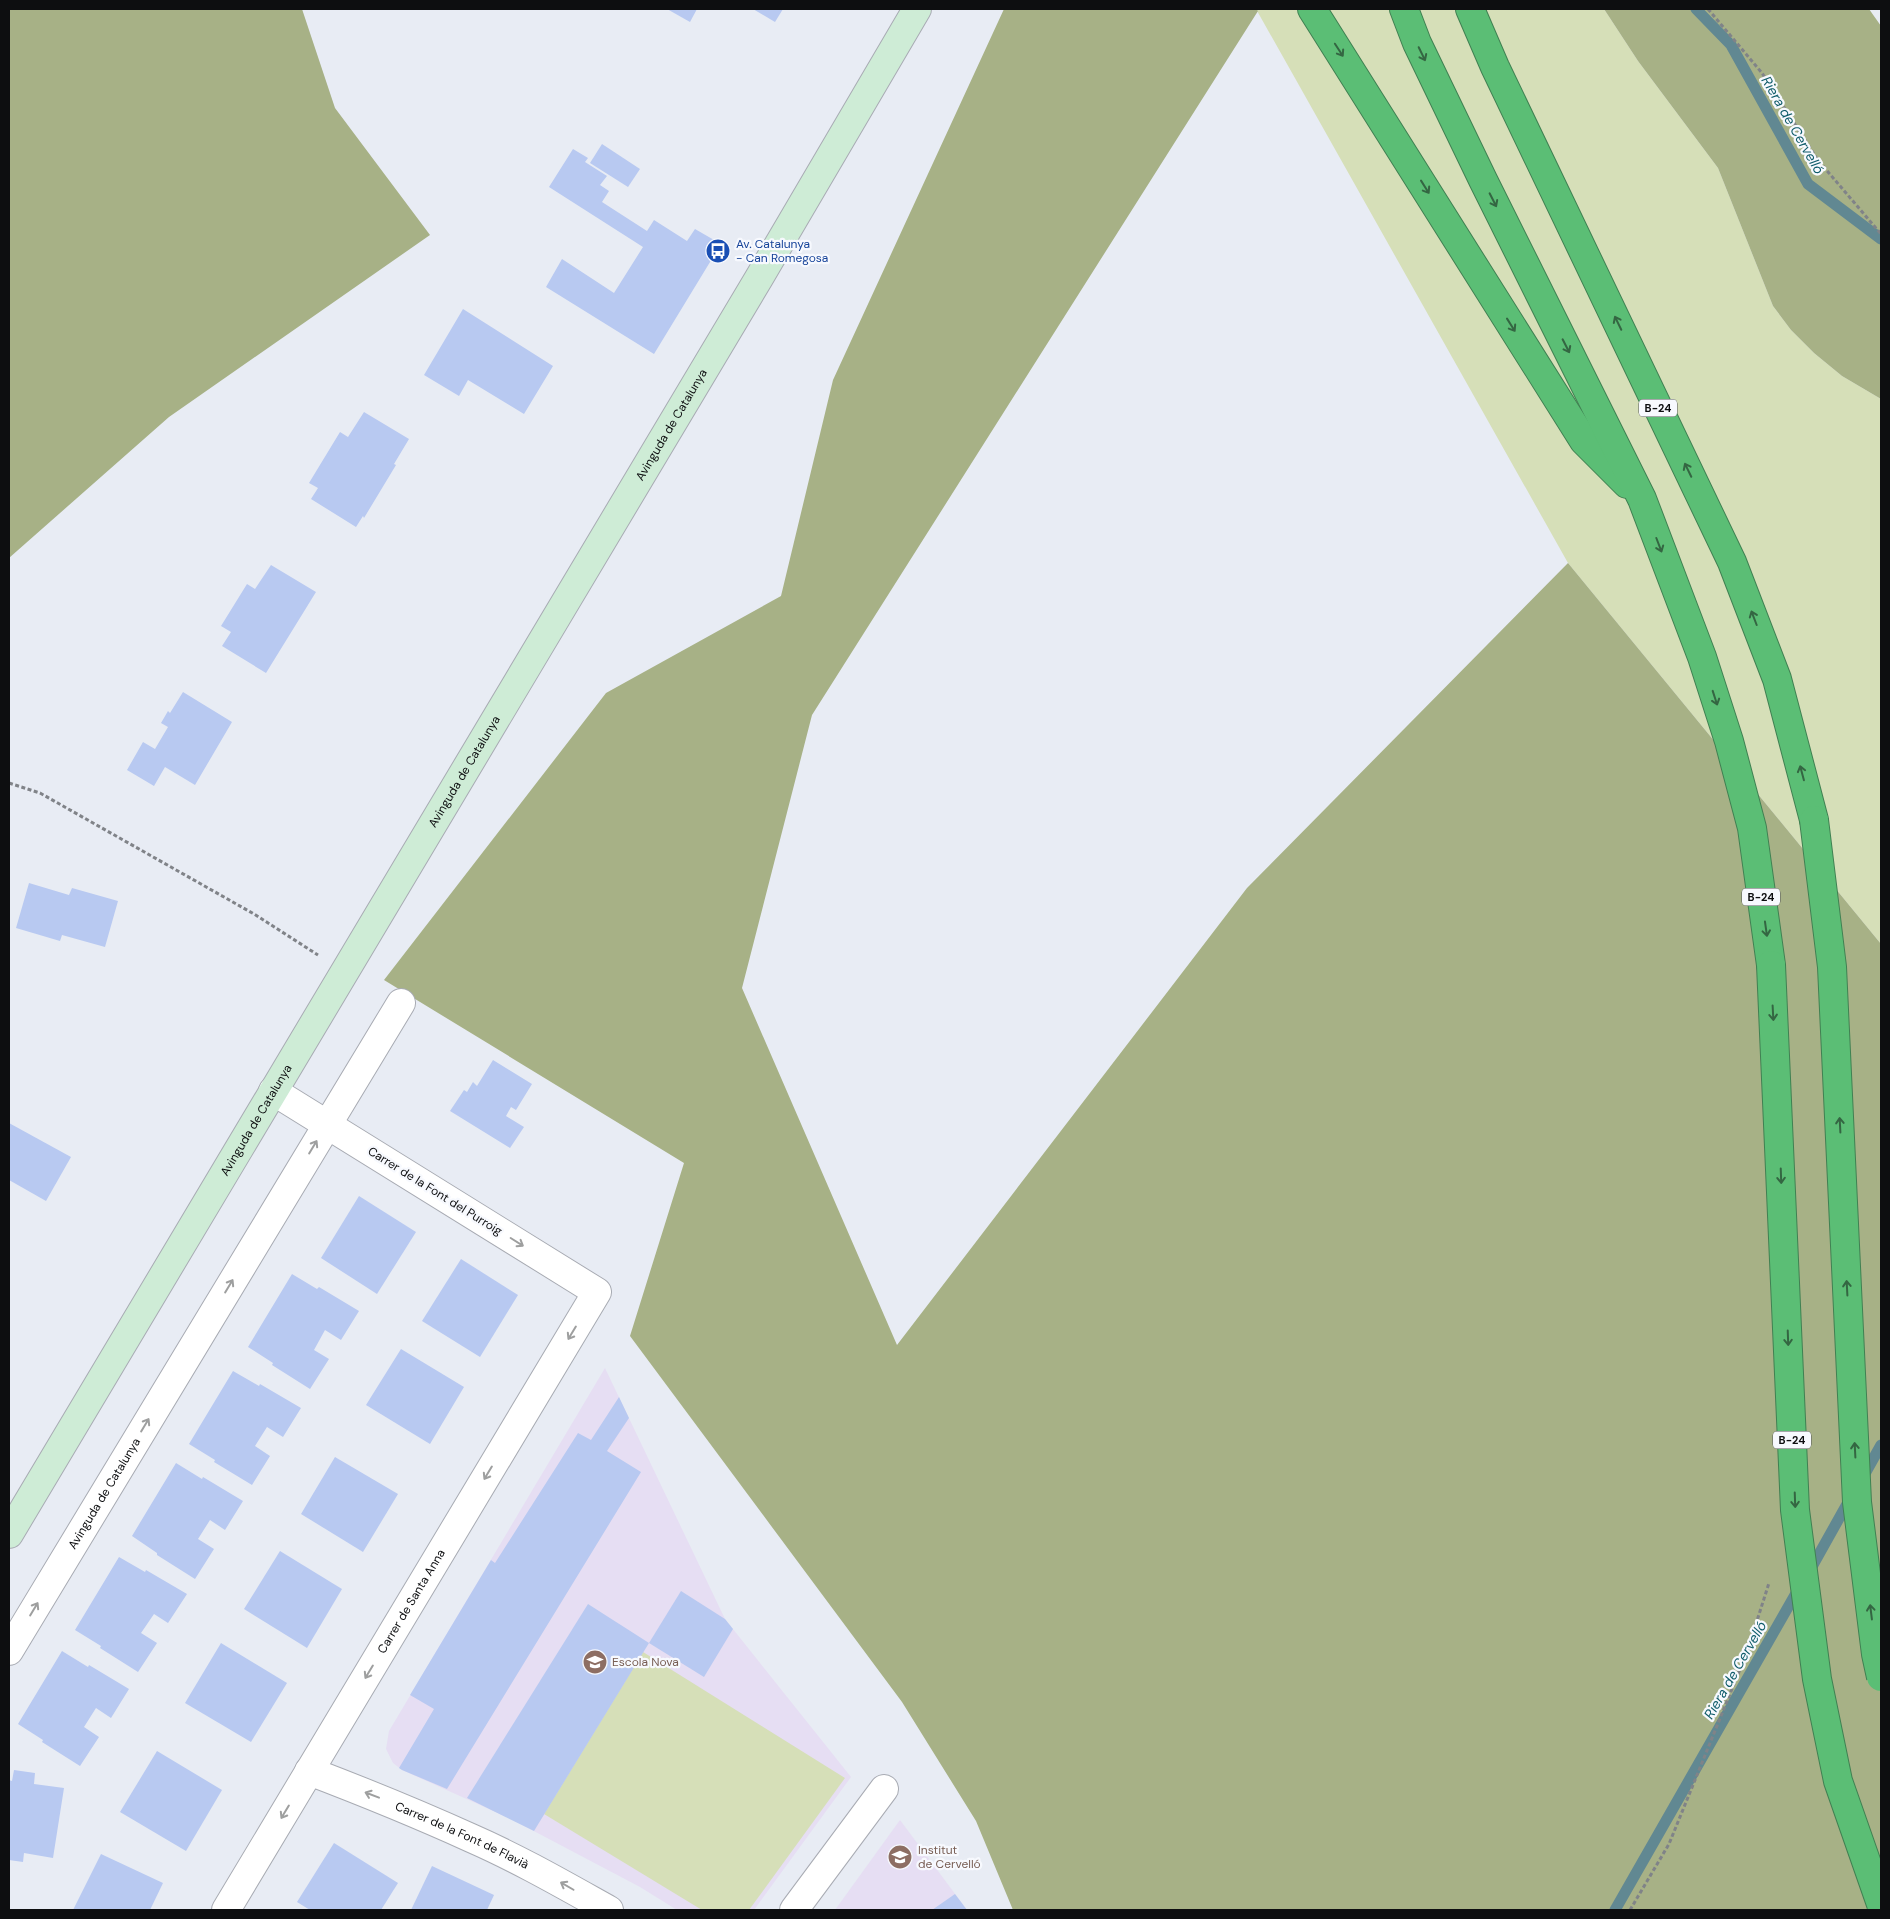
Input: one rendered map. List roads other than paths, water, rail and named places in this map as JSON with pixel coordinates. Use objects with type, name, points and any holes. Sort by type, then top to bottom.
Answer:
[{"type":"highway","points":[[1312,9],[1584,441],[1642,499]]},
{"type":"highway","name":"B-24","points":[[1404,9],[1417,43],[1483,180],[1642,499],[1702,657],[1729,741],[1752,828],[1771,965],[1795,1510],[1817,1679],[1838,1781],[1881,1904]]},
{"type":"highway","name":"B-24","points":[[1470,9],[1494,67],[1732,562],[1777,680],[1814,820],[1832,967],[1857,1502],[1876,1654],[1881,1677]]},
{"type":"street","name":"Avinguda de Catalunya","points":[[9,1534],[759,278],[917,9]]},
{"type":"street","name":"Avinguda de Catalunya","points":[[9,1651],[401,1003]]},
{"type":"street","name":"Carrer de la Font del Purroig","points":[[273,1091],[597,1292]]},
{"type":"street","name":"Carrer de Santa Anna","points":[[226,1910],[597,1292]]},
{"type":"street","name":"Carrer de la Font de Flavià","points":[[310,1771],[473,1838],[554,1879],[609,1910]]},
{"type":"street","points":[[794,1910],[884,1789]]},
{"type":"waterway","name":"Riera de Cervelló","points":[[1696,9],[1731,45],[1808,184],[1881,239]]},
{"type":"waterway","name":"Riera de Cervelló","points":[[1862,1479],[1881,1445]]},
{"type":"waterway","name":"Riera de Cervelló","points":[[1809,1572],[1851,1497]]},
{"type":"waterway","name":"Riera de Cervelló","points":[[1615,1910],[1799,1588]]},
{"type":"place","name":"Av. Catalunya - Can Romegosa","points":[[718,251]]},
{"type":"place","name":"Escola Nova","points":[[595,1662]]},
{"type":"place","name":"Institut de Cervelló","points":[[900,1857]]}]
